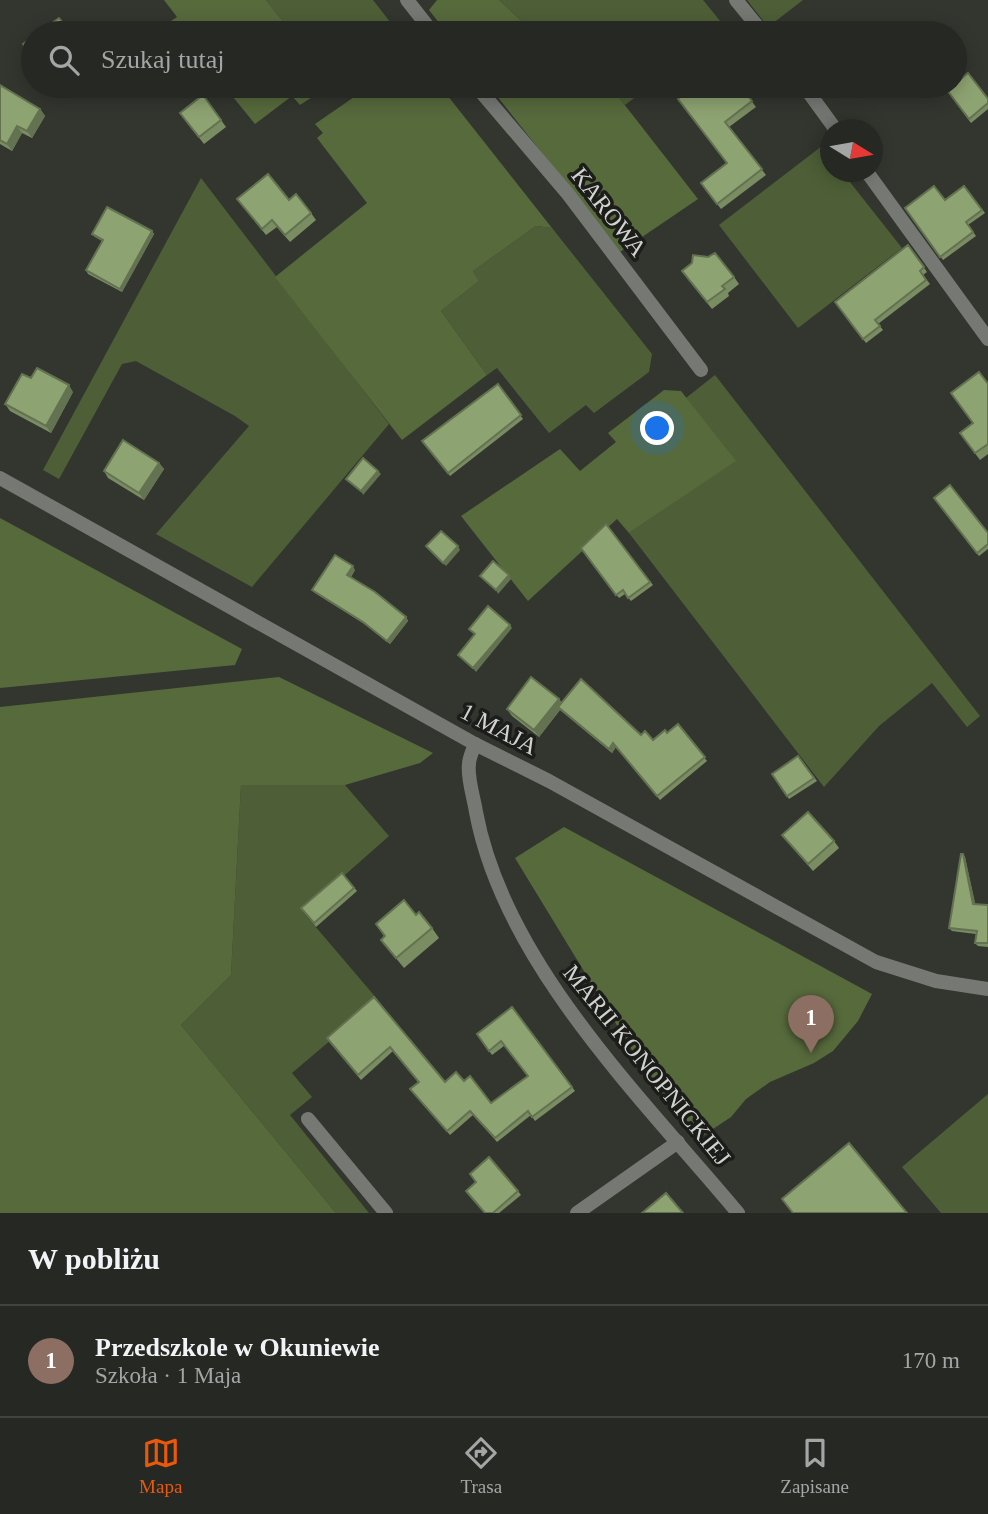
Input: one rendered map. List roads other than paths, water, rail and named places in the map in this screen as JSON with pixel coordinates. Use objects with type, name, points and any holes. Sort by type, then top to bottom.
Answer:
[{"type":"street","points":[[407,0],[424,21]]},
{"type":"street","points":[[736,0],[753,21]]},
{"type":"street","name":"KAROWA","points":[[486,98],[568,194],[701,370]]},
{"type":"street","points":[[813,98],[828,119]]},
{"type":"street","points":[[874,182],[988,339]]},
{"type":"street","name":"1 MAJA","points":[[0,478],[475,744],[549,781],[876,962],[936,981],[988,989]]},
{"type":"street","name":"MARII KONOPNICKIEJ","points":[[475,744],[468,766],[482,839],[506,904],[549,980],[601,1051],[738,1213]]},
{"type":"street","points":[[308,1119],[386,1213]]},
{"type":"street","points":[[577,1213],[678,1142]]},
{"type":"place","name":"Przedszkole w Okuniewie","points":[[811,1053]]}]
